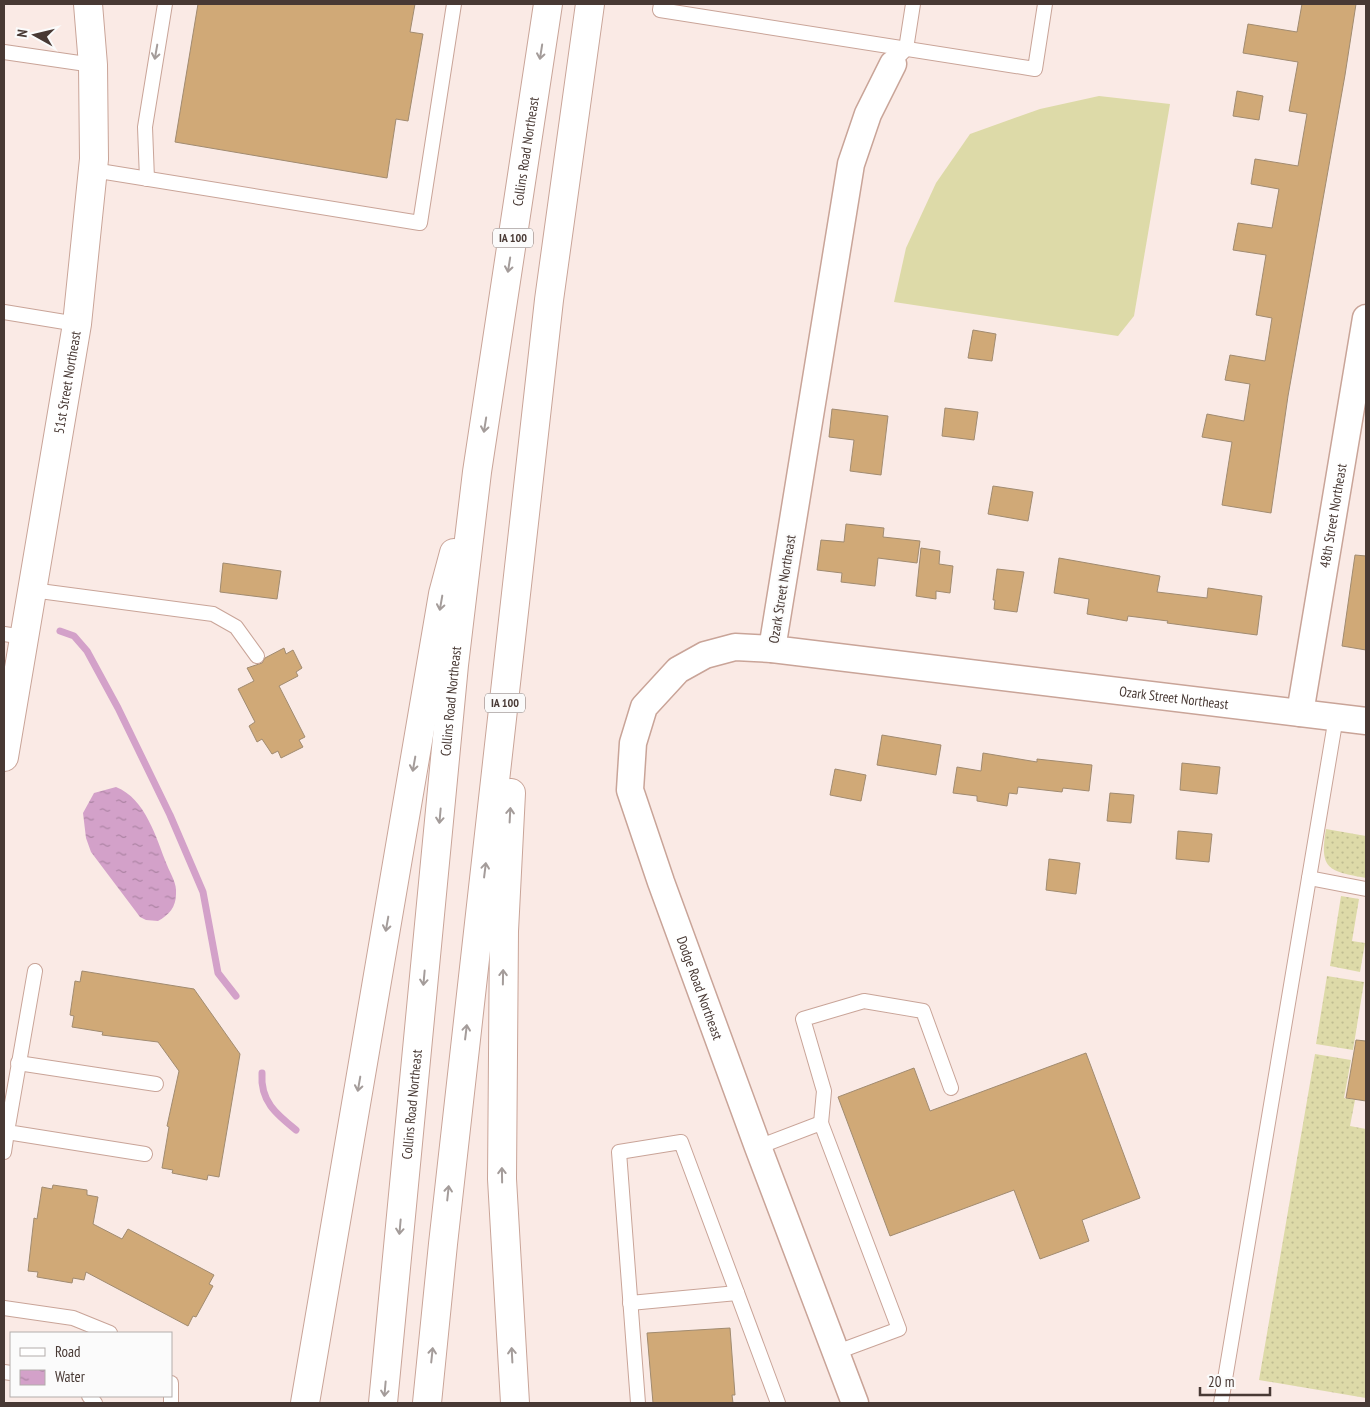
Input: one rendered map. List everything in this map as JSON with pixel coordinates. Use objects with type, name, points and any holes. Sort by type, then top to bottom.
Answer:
[{"type":"main road","name":"51st Street Northeast","points":[[4,757],[14,636],[32,590],[77,324],[93,170],[93,65],[88,4]]},
{"type":"main road","name":"Collins Road Northeast","points":[[383,1403],[454,664],[477,472],[548,4]]},
{"type":"main road","name":"IA 100","points":[[427,1403],[444,1235],[549,300],[590,4]]},
{"type":"main road","points":[[515,1403],[502,1179],[504,931],[517,687],[549,300]]},
{"type":"main road","points":[[305,1403],[443,594],[477,472]]},
{"type":"street","name":"Ozark Street Northeast","points":[[900,57],[868,114],[851,164],[772,649],[1366,721]]},
{"type":"street","name":"48th Street Northeast","points":[[1300,713],[1366,318]]},
{"type":"street","name":"Dodge Road Northeast","points":[[772,649],[735,647],[706,655],[678,670],[644,707],[633,743],[630,790],[661,882],[758,1147],[855,1403]]},
{"type":"lane","points":[[147,179],[145,126],[165,4]]},
{"type":"lane","points":[[93,170],[420,223],[454,4]]},
{"type":"lane","points":[[660,4],[660,10],[900,57],[1034,69],[1045,4]]},
{"type":"lane","points":[[900,57],[913,4]]},
{"type":"lane","points":[[4,52],[93,65]]},
{"type":"lane","points":[[4,312],[77,324]]},
{"type":"lane","points":[[32,590],[213,614],[236,627],[257,656]]},
{"type":"lane","points":[[1221,1403],[1336,717]]},
{"type":"lane","points":[[1309,878],[1366,888]]},
{"type":"lane","points":[[4,1152],[35,971]]},
{"type":"lane","points":[[836,1352],[899,1329],[821,1123],[824,1091],[802,1019],[864,1001],[923,1011],[950,1088]]},
{"type":"lane","points":[[18,1064],[156,1084]]},
{"type":"lane","points":[[758,1147],[821,1123]]},
{"type":"lane","points":[[6,1132],[145,1154]]},
{"type":"lane","points":[[638,1403],[619,1152],[681,1142],[778,1403]]},
{"type":"lane","points":[[630,1303],[736,1293]]},
{"type":"lane","points":[[4,1308],[73,1318],[105,1332]]},
{"type":"shaded area","points":[[1099,96],[1170,104],[1134,316],[1118,336],[894,302],[906,248],[936,183],[970,134],[1040,109]]},
{"type":"shaded area","points":[[1326,829],[1366,836],[1366,878],[1343,873],[1330,866],[1326,861],[1324,853]]},
{"type":"shaded area","points":[[1341,896],[1359,899],[1352,941],[1365,943],[1360,972],[1330,966]]},
{"type":"shaded area","points":[[1327,976],[1364,982],[1353,1050],[1316,1044]]},
{"type":"shaded area","points":[[1315,1054],[1351,1060],[1344,1098],[1355,1100],[1350,1126],[1366,1129],[1366,1398],[1259,1380]]},
{"type":"water","points":[[116,787],[135,800],[149,820],[175,883],[176,899],[173,907],[169,913],[158,921],[146,920],[140,917],[91,852],[86,838],[83,813],[94,793]]},
{"type":"building","points":[[198,4],[415,4],[410,32],[423,34],[408,121],[396,119],[387,178],[175,142]]},
{"type":"building","points":[[1302,4],[1356,4],[1288,396],[1271,513],[1222,505],[1232,442],[1202,437],[1207,414],[1244,421],[1250,384],[1225,380],[1230,355],[1265,361],[1272,318],[1256,315],[1266,255],[1233,250],[1238,223],[1272,228],[1279,189],[1251,184],[1255,159],[1298,166],[1307,114],[1289,111],[1298,62],[1243,53],[1248,24],[1297,32]]},
{"type":"building","points":[[1237,91],[1263,96],[1259,120],[1233,116]]},
{"type":"building","points":[[973,330],[996,334],[992,361],[968,358]]},
{"type":"building","points":[[945,408],[978,412],[974,440],[942,436]]},
{"type":"building","points":[[832,409],[888,416],[881,475],[850,471],[854,440],[829,437]]},
{"type":"building","points":[[993,486],[1033,492],[1028,521],[988,514]]},
{"type":"building","points":[[846,524],[884,528],[883,537],[920,541],[917,563],[878,558],[875,586],[841,582],[842,573],[817,570],[821,540],[844,542]]},
{"type":"building","points":[[921,548],[940,551],[939,564],[953,566],[950,593],[936,591],[936,599],[916,596]]},
{"type":"building","points":[[1355,555],[1366,556],[1366,650],[1342,646]]},
{"type":"building","points":[[1059,558],[1160,576],[1157,592],[1207,598],[1208,588],[1262,596],[1257,635],[1128,616],[1127,621],[1087,614],[1089,599],[1054,593]]},
{"type":"building","points":[[223,563],[281,571],[277,599],[220,592]]},
{"type":"building","points":[[997,569],[1024,572],[1017,612],[994,609],[995,600],[993,600]]},
{"type":"building","points":[[284,648],[286,654],[293,650],[302,668],[296,672],[298,676],[279,686],[305,737],[299,740],[303,747],[281,758],[278,751],[272,754],[262,739],[257,742],[249,726],[255,722],[238,689],[254,681],[247,668],[262,663],[265,658]]},
{"type":"building","points":[[882,735],[941,745],[936,775],[877,765]]},
{"type":"building","points":[[983,753],[1037,762],[1037,759],[1092,765],[1089,791],[1063,788],[1062,792],[1018,787],[1017,794],[1009,793],[1007,806],[977,801],[977,796],[953,793],[957,767],[981,771]]},
{"type":"building","points":[[1182,763],[1220,767],[1217,794],[1180,790]]},
{"type":"building","points":[[835,769],[866,775],[861,801],[830,795]]},
{"type":"building","points":[[1110,793],[1134,795],[1131,823],[1107,821]]},
{"type":"building","points":[[1178,831],[1212,834],[1209,862],[1176,859]]},
{"type":"building","points":[[1049,859],[1080,863],[1076,894],[1046,890]]},
{"type":"building","points":[[82,971],[194,989],[240,1054],[219,1177],[208,1175],[207,1180],[172,1173],[173,1170],[162,1168],[169,1127],[167,1126],[179,1071],[158,1042],[102,1035],[103,1032],[72,1027],[74,1016],[70,1015],[75,981],[80,982]]},
{"type":"building","points":[[1356,1040],[1366,1041],[1366,1101],[1346,1098]]},
{"type":"building","points":[[1086,1053],[1140,1198],[1082,1220],[1089,1241],[1040,1259],[1014,1190],[890,1236],[838,1097],[914,1068],[930,1111]]},
{"type":"building","points":[[53,1185],[87,1190],[87,1195],[98,1197],[93,1224],[122,1239],[128,1229],[214,1275],[209,1284],[213,1286],[196,1317],[193,1316],[188,1326],[86,1272],[84,1280],[73,1278],[72,1283],[37,1277],[38,1272],[28,1271],[34,1218],[37,1219],[42,1187],[52,1189]]},
{"type":"building","points":[[730,1328],[735,1395],[732,1395],[733,1403],[653,1403],[647,1333]]},
{"type":"waterway","points":[[60,631],[74,636],[87,651],[118,708],[170,815],[203,892],[218,973],[236,996]]},
{"type":"waterway","points":[[262,1073],[264,1091],[271,1106],[296,1130]]}]
